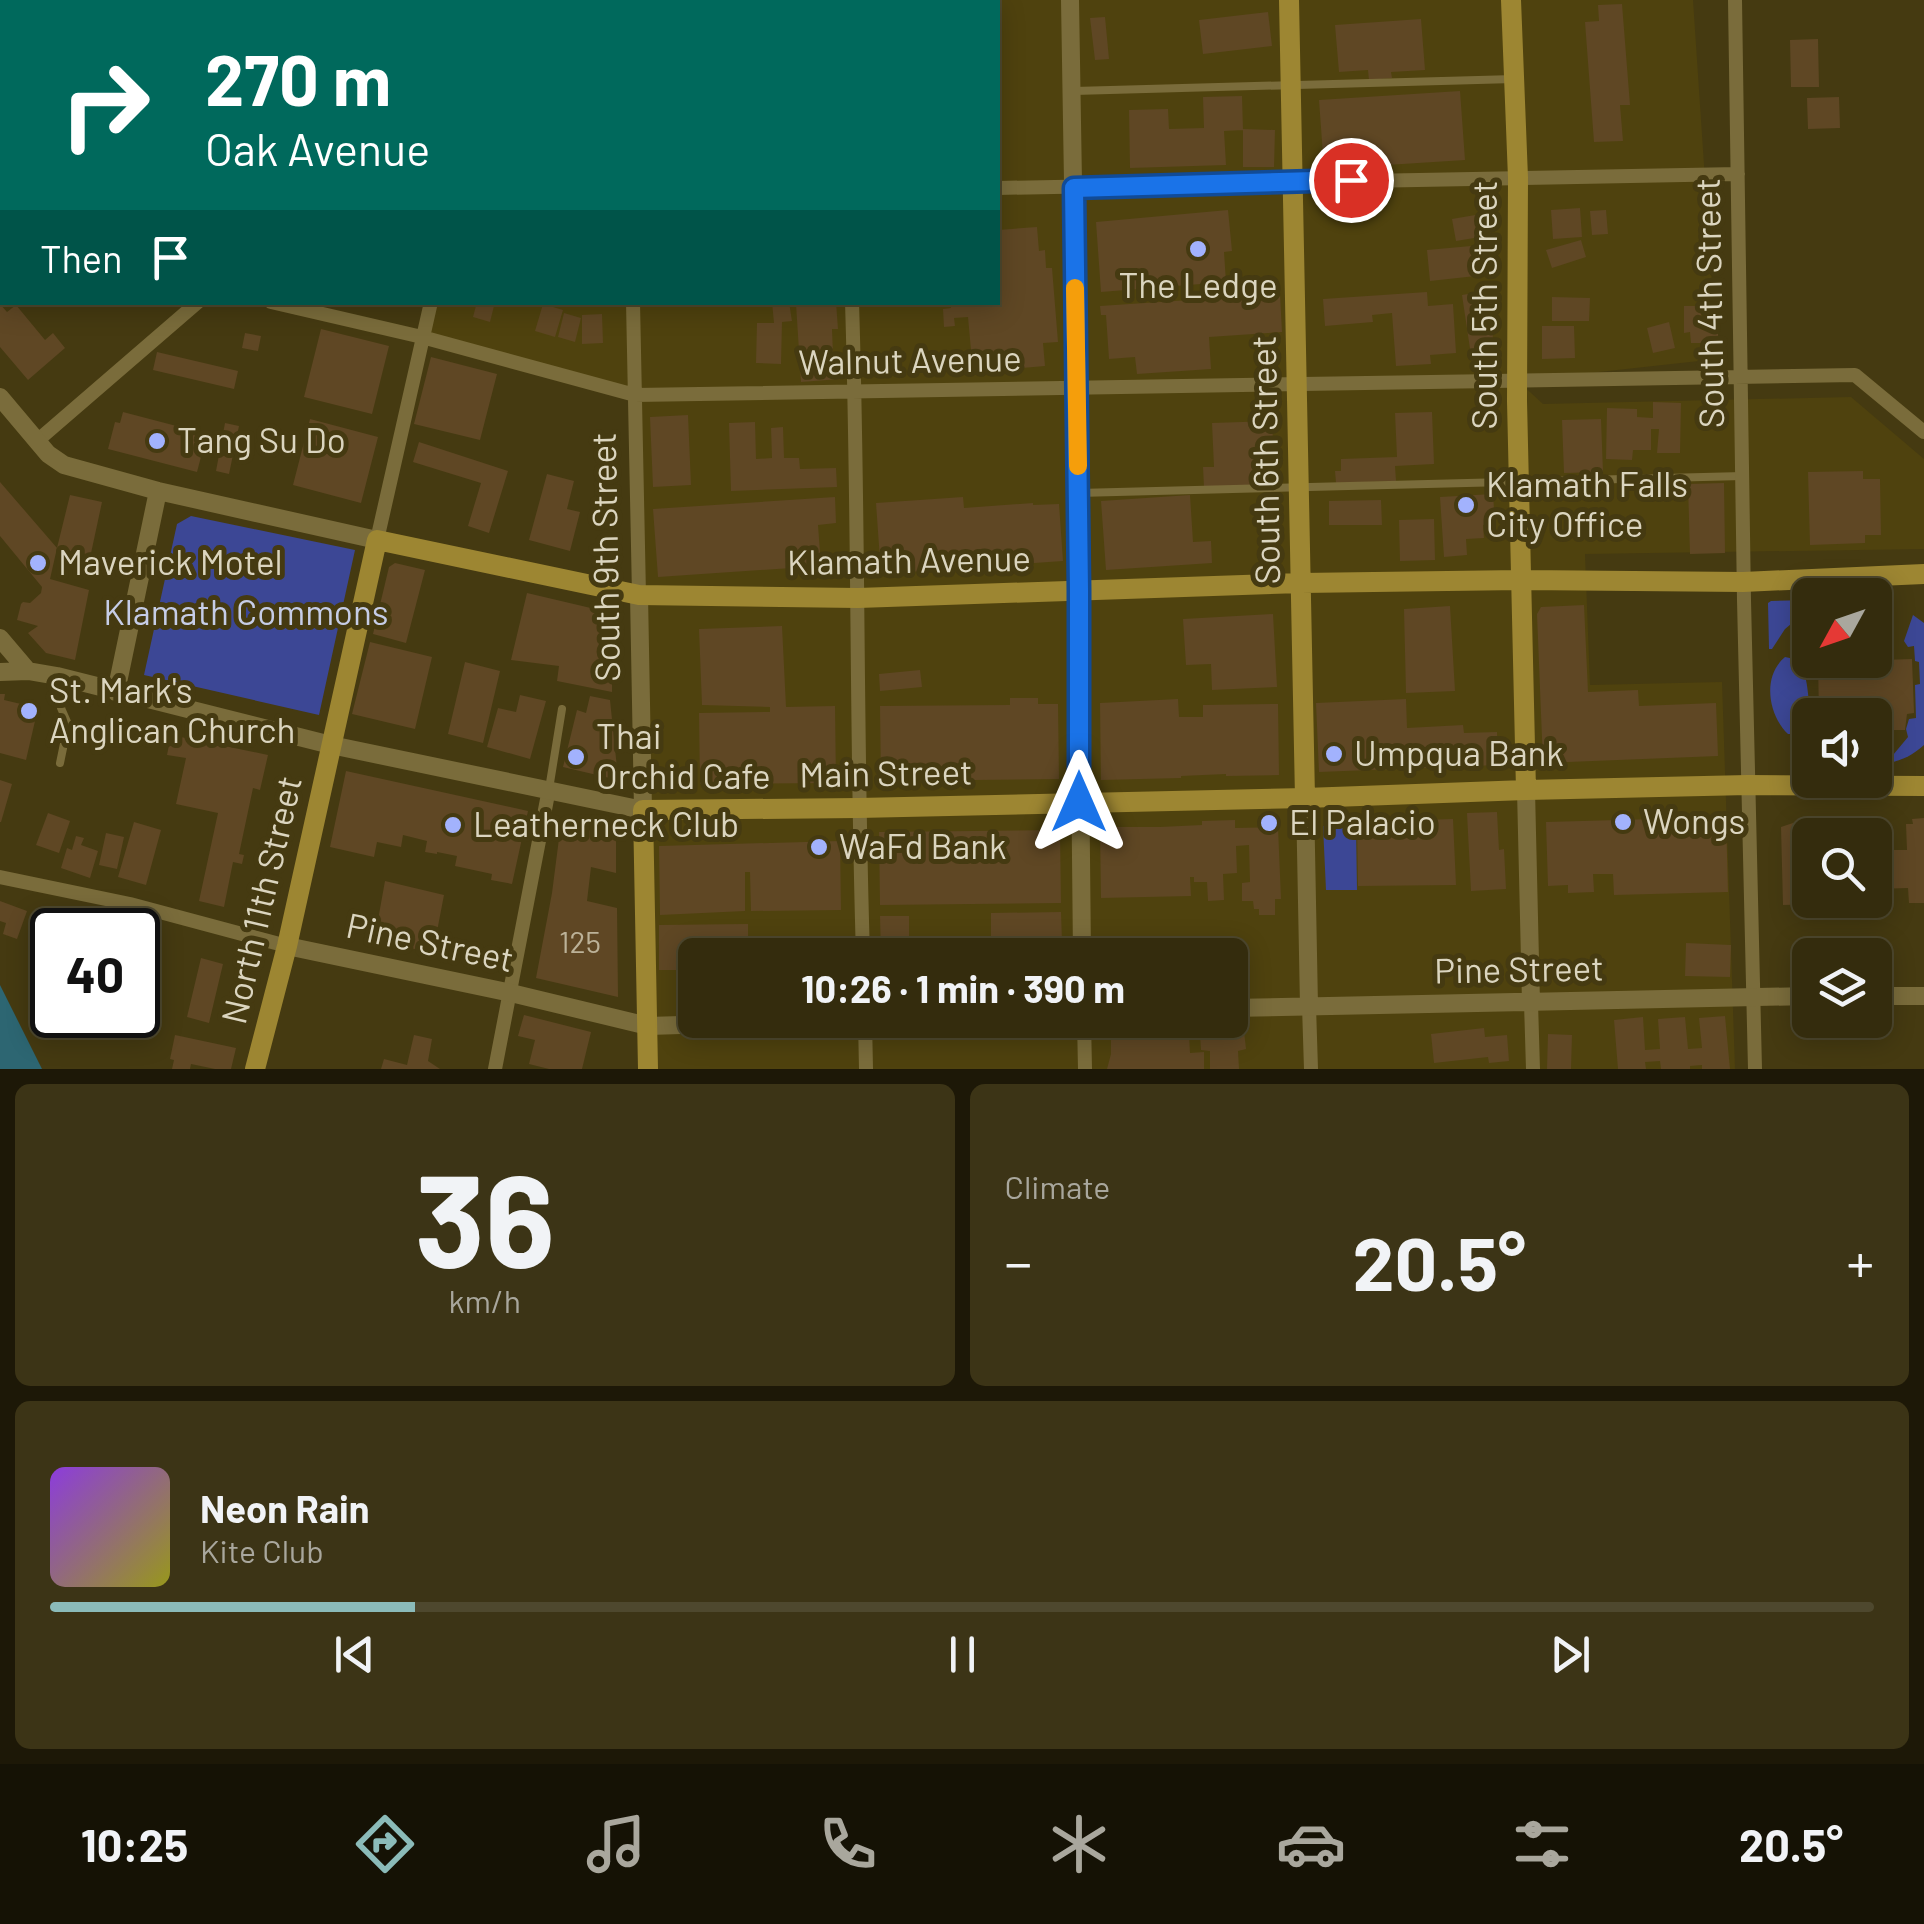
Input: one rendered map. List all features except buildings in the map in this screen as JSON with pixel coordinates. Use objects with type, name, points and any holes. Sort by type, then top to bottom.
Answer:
[{"type":"main road","name":"South 6th Street","points":[[1289,0],[1305,798]]},
{"type":"main road","name":"South 5th Street","points":[[1511,0],[1518,178],[1516,380],[1526,790]]},
{"type":"main road","name":"Klamath Avenue","points":[[377,540],[639,595],[858,598],[1301,584],[1520,580],[1744,582],[1924,574]]},
{"type":"main road","name":"North 11th Street","points":[[255,1069],[287,946],[377,540]]},
{"type":"main road","name":"Main Street","points":[[643,810],[1748,785],[1924,786]]},
{"type":"main road","points":[[643,810],[648,1069]]},
{"type":"street","points":[[1070,0],[1082,938]]},
{"type":"street","name":"South 4th Street","points":[[1735,0],[1754,1069]]},
{"type":"street","points":[[1000,188],[1738,174]]},
{"type":"street","points":[[36,440],[194,305]]},
{"type":"street","name":"Walnut Avenue","points":[[284,305],[422,337],[635,395],[1855,375],[1924,432]]},
{"type":"street","points":[[377,540],[430,305]]},
{"type":"street","name":"South 9th Street","points":[[633,305],[643,810]]},
{"type":"street","points":[[852,305],[862,938]]},
{"type":"street","name":"Klamath Avenue","points":[[0,397],[48,454],[64,466],[377,540]]},
{"type":"street","points":[[116,692],[158,491]]},
{"type":"street","points":[[0,638],[28,671]]},
{"type":"street","name":"Main Street","points":[[0,672],[28,671],[68,679],[332,745],[643,810]]},
{"type":"street","points":[[494,1069],[550,789]]},
{"type":"street","points":[[1526,790],[1533,1069]]},
{"type":"street","points":[[1305,798],[1311,1069]]},
{"type":"street","name":"Pine Street","points":[[0,876],[130,904],[287,946],[511,992],[648,1026],[678,1025]]},
{"type":"street","name":"Pine Street","points":[[1248,1008],[1792,996]]},
{"type":"street","points":[[1892,996],[1924,996]]},
{"type":"street","points":[[865,1038],[866,1069]]},
{"type":"street","points":[[1084,1038],[1085,1069]]},
{"type":"lane","points":[[1072,91],[1514,79]]},
{"type":"lane","points":[[1078,493],[1742,476]]},
{"type":"lane","points":[[60,763],[68,724],[61,708],[68,679]]},
{"type":"lane","points":[[550,789],[562,709]]},
{"type":"shaded area","points":[[1000,0],[1693,0],[1717,359],[1518,381],[1543,404],[1851,397],[1924,459],[1924,549],[1585,554],[1590,685],[1722,682],[1735,1069],[648,1069],[635,395],[422,337],[430,305],[1000,305]]},
{"type":"shaded area","points":[[0,985],[42,1069],[0,1069]]},
{"type":"green space","name":"Klamath Commons","points":[[191,516],[355,550],[319,715],[144,675],[177,524]]},
{"type":"green space","points":[[1792,600],[1792,623],[1769,649],[1768,603]]},
{"type":"green space","points":[[1913,615],[1924,623],[1924,745],[1908,757],[1892,762],[1892,756],[1908,737],[1909,719],[1916,718],[1915,685],[1920,684],[1914,646],[1908,647],[1904,641]]},
{"type":"green space","points":[[1785,657],[1792,659],[1792,678],[1806,680],[1809,698],[1792,698],[1792,734],[1781,726],[1772,706],[1771,685]]},
{"type":"green space","points":[[1323,826],[1356,827],[1357,890],[1326,890]]},
{"type":"slow traffic","points":[[1075,288],[1078,466]]},
{"type":"place","name":"The Ledge","points":[[1198,249]]},
{"type":"place","name":"Tang Su Do","points":[[157,441]]},
{"type":"place","name":"Klamath Falls City Office","points":[[1466,505]]},
{"type":"place","name":"Maverick Motel","points":[[38,563]]},
{"type":"place","name":"St. Mark's Anglican Church","points":[[29,711]]},
{"type":"place","name":"Umpqua Bank","points":[[1334,754]]},
{"type":"place","name":"Thai Orchid Cafe","points":[[576,757]]},
{"type":"place","name":"Wongs","points":[[1623,822]]},
{"type":"place","name":"El Palacio","points":[[1269,823]]},
{"type":"place","name":"Leatherneck Club","points":[[453,825]]},
{"type":"place","name":"WaFd Bank","points":[[819,847]]},
{"type":"route","points":[[1079,802],[1074,188],[1351,180]]}]
